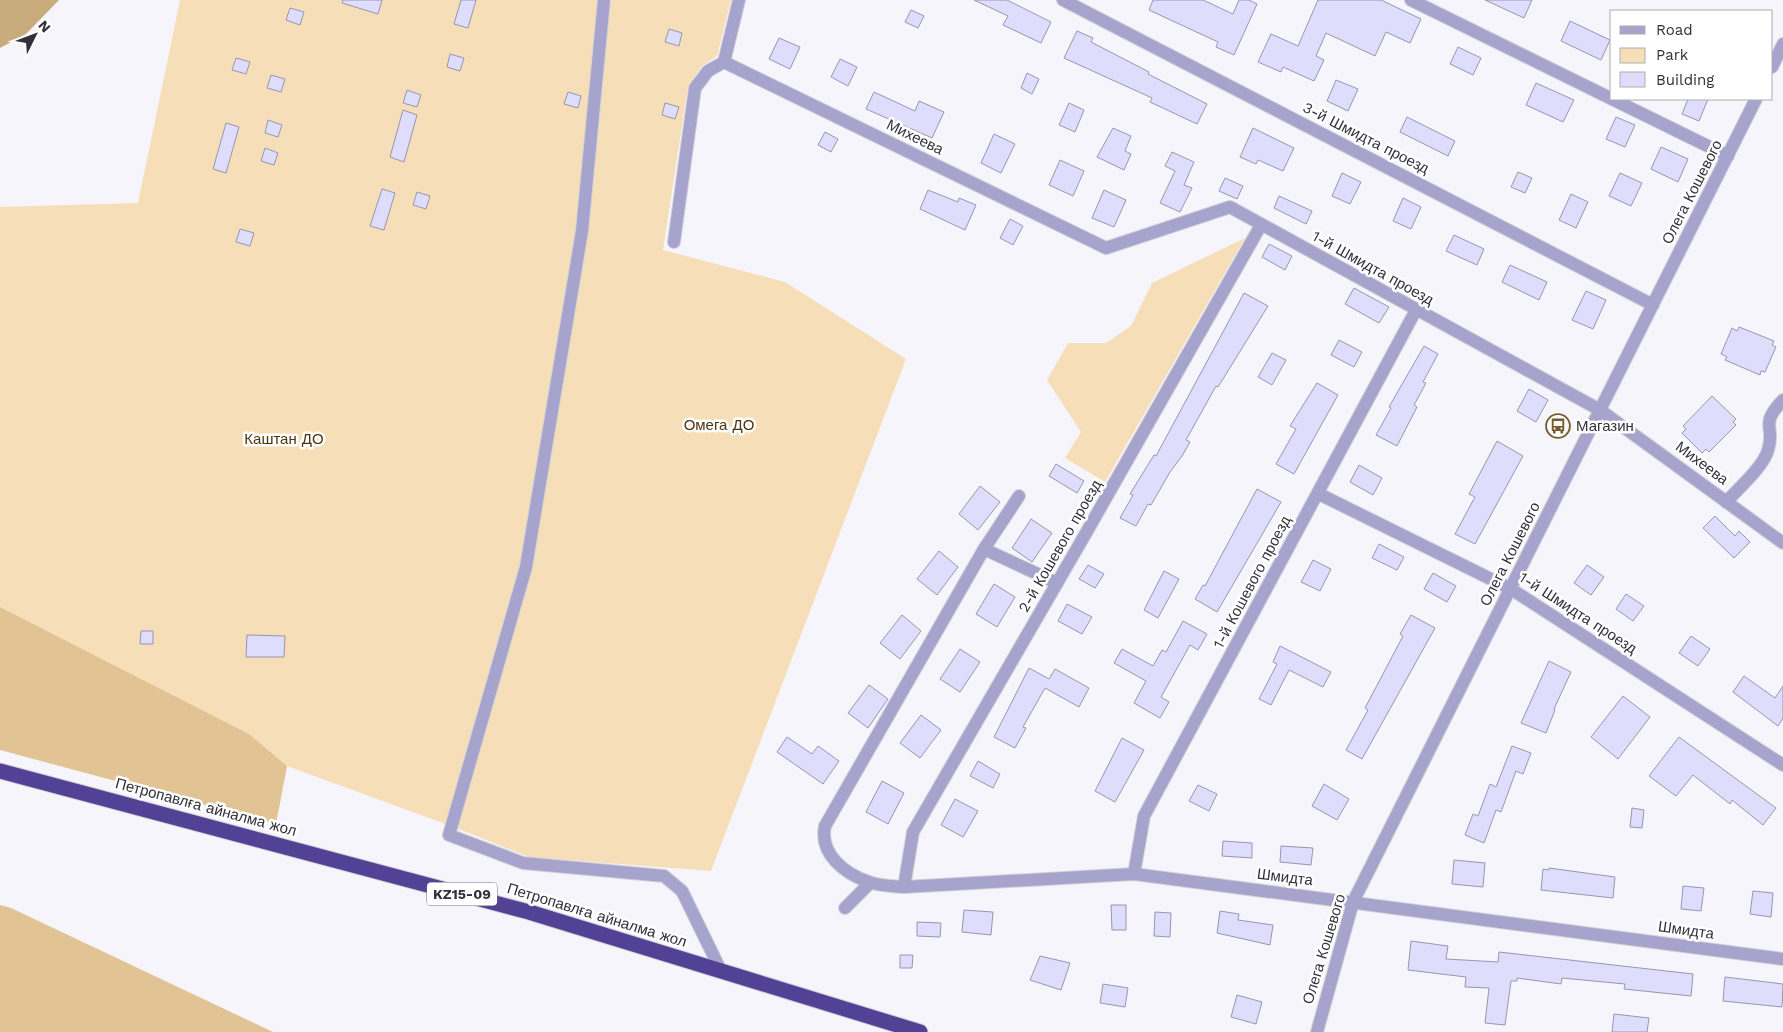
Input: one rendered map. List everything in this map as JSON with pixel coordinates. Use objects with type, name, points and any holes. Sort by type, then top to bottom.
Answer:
[{"type":"highway","name":"Петропавлға айналма жол","points":[[0,771],[529,912],[920,1032]]},
{"type":"street","points":[[604,0],[582,231],[526,567],[449,835],[524,863],[664,876],[682,891],[721,971]]},
{"type":"street","points":[[674,242],[695,88],[708,71],[724,62],[739,0]]},
{"type":"street","name":"3-й Шмидта проезд","points":[[1064,0],[1653,305]]},
{"type":"street","points":[[1411,0],[1610,98]]},
{"type":"street","points":[[1773,65],[1783,44]]},
{"type":"street","name":"Михеева","points":[[724,62],[1106,248],[1230,207],[1261,225]]},
{"type":"street","points":[[1614,100],[1728,156]]},
{"type":"street","name":"Олега Кошевого","points":[[1317,1032],[1353,902],[1756,100]]},
{"type":"street","name":"1-й Шмидта проезд","points":[[1261,225],[1600,410]]},
{"type":"street","name":"2-й Кошевого проезд","points":[[904,887],[912,832],[1057,583],[1261,225]]},
{"type":"street","name":"1-й Кошевого проезд","points":[[1134,874],[1144,816],[1416,310]]},
{"type":"street","points":[[1726,502],[1764,459],[1770,442],[1768,426],[1770,416],[1783,400]]},
{"type":"street","name":"Михеева","points":[[1600,410],[1783,543]]},
{"type":"street","name":"1-й Шмидта проезд","points":[[1318,494],[1511,589],[1783,765]]},
{"type":"street","name":"Шмидта","points":[[1019,496],[984,549],[825,826],[824,844],[831,857],[850,874],[870,883],[904,887],[1134,874],[1783,959]]},
{"type":"street","points":[[984,549],[1057,583]]},
{"type":"street","points":[[845,908],[870,883]]},
{"type":"green space","name":"Каштан ДО","points":[[180,0],[731,0],[717,56],[702,66],[688,86],[663,250],[785,282],[906,359],[711,871],[529,857],[459,829],[287,766],[249,734],[0,607],[0,207],[138,203]]},
{"type":"green space","points":[[1245,238],[1105,482],[1065,458],[1081,432],[1047,380],[1068,343],[1106,343],[1131,326],[1152,283]]},
{"type":"shaded area","points":[[0,0],[59,0],[26,34],[0,48]]},
{"type":"shaded area","points":[[0,607],[249,734],[287,766],[276,824],[0,750]]},
{"type":"shaded area","points":[[0,905],[11,908],[273,1032],[0,1032]]},
{"type":"building","points":[[343,0],[382,0],[378,14],[342,3]]},
{"type":"building","points":[[461,0],[476,0],[468,28],[454,24]]},
{"type":"building","points":[[974,0],[1007,0],[1051,22],[1041,43],[1003,25],[1008,16]]},
{"type":"building","points":[[1153,0],[1203,0],[1233,14],[1239,0],[1249,0],[1257,4],[1234,55],[1216,47],[1218,42],[1149,10]]},
{"type":"building","points":[[1318,0],[1381,0],[1421,19],[1410,43],[1386,32],[1375,56],[1326,33],[1316,56],[1324,60],[1314,81],[1283,67],[1281,72],[1258,62],[1271,34],[1298,46]]},
{"type":"building","points":[[1485,0],[1532,0],[1524,18]]},
{"type":"building","points":[[290,8],[304,12],[300,25],[286,20]]},
{"type":"building","points":[[911,10],[924,16],[918,28],[905,22]]},
{"type":"building","points":[[1570,21],[1610,40],[1601,60],[1561,41]]},
{"type":"building","points":[[669,29],[682,33],[679,46],[665,42]]},
{"type":"building","points":[[1077,31],[1093,38],[1091,42],[1207,104],[1197,124],[1150,102],[1152,98],[1064,58]]},
{"type":"building","points":[[779,38],[800,47],[790,69],[769,59]]},
{"type":"building","points":[[1458,47],[1481,58],[1473,75],[1450,64]]},
{"type":"building","points":[[450,54],[464,58],[460,71],[447,67]]},
{"type":"building","points":[[236,58],[250,62],[246,74],[232,70]]},
{"type":"building","points":[[840,59],[857,67],[848,86],[831,77]]},
{"type":"building","points":[[1027,73],[1039,79],[1032,94],[1021,88]]},
{"type":"building","points":[[271,75],[285,79],[281,92],[267,88]]},
{"type":"building","points":[[1336,80],[1358,89],[1348,111],[1327,101]]},
{"type":"building","points":[[1536,83],[1574,100],[1563,122],[1526,105]]},
{"type":"building","points":[[407,90],[421,95],[417,107],[403,103]]},
{"type":"building","points":[[568,92],[581,96],[578,108],[564,104]]},
{"type":"building","points":[[874,92],[915,111],[919,101],[944,112],[932,138],[866,109]]},
{"type":"building","points":[[1688,100],[1708,100],[1699,121],[1682,114]]},
{"type":"building","points":[[665,103],[679,107],[675,119],[662,115]]},
{"type":"building","points":[[1069,103],[1084,110],[1075,132],[1059,125]]},
{"type":"building","points":[[403,110],[417,115],[404,162],[390,157]]},
{"type":"building","points":[[1407,117],[1455,141],[1448,156],[1400,132]]},
{"type":"building","points":[[1616,117],[1635,125],[1625,147],[1606,139]]},
{"type":"building","points":[[268,120],[282,125],[278,137],[265,133]]},
{"type":"building","points":[[226,123],[239,127],[226,173],[213,169]]},
{"type":"building","points":[[1113,128],[1131,136],[1125,151],[1131,154],[1124,170],[1097,157]]},
{"type":"building","points":[[1253,128],[1294,148],[1283,171],[1258,160],[1256,164],[1240,157]]},
{"type":"building","points":[[825,132],[838,139],[831,152],[818,145]]},
{"type":"building","points":[[994,134],[1015,144],[1001,173],[981,163]]},
{"type":"building","points":[[1661,147],[1688,159],[1678,182],[1651,169]]},
{"type":"building","points":[[265,148],[278,153],[274,165],[261,161]]},
{"type":"building","points":[[1172,152],[1194,162],[1184,185],[1192,188],[1180,212],[1160,203],[1175,171],[1165,166]]},
{"type":"building","points":[[1060,160],[1084,171],[1073,196],[1049,185]]},
{"type":"building","points":[[1518,172],[1532,178],[1525,193],[1511,187]]},
{"type":"building","points":[[1342,173],[1361,182],[1350,204],[1332,196]]},
{"type":"building","points":[[1620,173],[1642,183],[1631,206],[1609,196]]},
{"type":"building","points":[[1225,178],[1243,186],[1237,199],[1219,191]]},
{"type":"building","points":[[382,189],[395,193],[384,230],[370,226]]},
{"type":"building","points":[[928,190],[958,202],[959,198],[976,205],[965,230],[920,209]]},
{"type":"building","points":[[1104,190],[1126,200],[1114,227],[1092,218]]},
{"type":"building","points":[[417,192],[430,196],[426,209],[413,205]]},
{"type":"building","points":[[1571,194],[1588,202],[1576,228],[1559,220]]},
{"type":"building","points":[[1279,196],[1312,211],[1306,224],[1274,208]]},
{"type":"building","points":[[1403,198],[1421,207],[1411,229],[1393,221]]},
{"type":"building","points":[[1010,219],[1023,226],[1013,245],[1000,238]]},
{"type":"building","points":[[240,229],[254,233],[250,246],[236,242]]},
{"type":"building","points":[[1454,235],[1484,249],[1477,265],[1446,251]]},
{"type":"building","points":[[1269,244],[1292,256],[1285,270],[1262,257]]},
{"type":"building","points":[[1510,265],[1547,282],[1539,300],[1502,282]]},
{"type":"building","points":[[1354,288],[1389,307],[1379,323],[1345,304]]},
{"type":"building","points":[[1586,291],[1606,300],[1593,329],[1572,320]]},
{"type":"building","points":[[1244,293],[1268,306],[1218,387],[1216,386],[1186,440],[1190,442],[1151,505],[1148,504],[1136,526],[1120,518],[1133,495],[1130,494],[1154,455],[1156,456]]},
{"type":"building","points":[[1739,327],[1774,341],[1772,345],[1776,347],[1765,372],[1761,371],[1760,375],[1725,360],[1727,357],[1721,354],[1732,328],[1737,331]]},
{"type":"building","points":[[1339,340],[1362,352],[1354,367],[1331,355]]},
{"type":"building","points":[[1424,346],[1438,354],[1423,382],[1426,383],[1414,405],[1417,407],[1397,446],[1376,435],[1391,408],[1389,407]]},
{"type":"building","points":[[1272,353],[1286,360],[1272,385],[1258,377]]},
{"type":"building","points":[[1317,383],[1338,395],[1294,474],[1276,464],[1296,429],[1290,426]]},
{"type":"building","points":[[1529,389],[1548,400],[1536,422],[1517,411]]},
{"type":"building","points":[[1712,396],[1736,419],[1733,422],[1736,425],[1709,452],[1706,449],[1702,453],[1682,433],[1686,429],[1683,426]]},
{"type":"building","points":[[1497,441],[1523,456],[1475,544],[1455,534],[1475,497],[1469,494]]},
{"type":"building","points":[[1056,464],[1084,481],[1077,493],[1049,476]]},
{"type":"building","points":[[1359,465],[1382,478],[1373,495],[1350,482]]},
{"type":"building","points":[[980,486],[1000,502],[978,530],[959,514]]},
{"type":"building","points":[[1257,489],[1281,502],[1217,612],[1195,599],[1203,585],[1205,586]]},
{"type":"building","points":[[1715,516],[1735,536],[1739,531],[1750,542],[1734,558],[1703,528]]},
{"type":"building","points":[[1031,519],[1052,533],[1032,562],[1012,548]]},
{"type":"building","points":[[1379,544],[1404,557],[1397,570],[1372,558]]},
{"type":"building","points":[[939,551],[958,567],[937,595],[917,579]]},
{"type":"building","points":[[1313,560],[1331,569],[1320,591],[1301,582]]},
{"type":"building","points":[[1088,565],[1104,574],[1095,588],[1079,579]]},
{"type":"building","points":[[1587,565],[1604,577],[1591,595],[1574,583]]},
{"type":"building","points":[[1164,571],[1179,579],[1158,618],[1144,610]]},
{"type":"building","points":[[1433,573],[1456,586],[1447,602],[1424,589]]},
{"type":"building","points":[[994,584],[1015,597],[997,627],[976,614]]},
{"type":"building","points":[[1626,594],[1644,606],[1633,621],[1616,609]]},
{"type":"building","points":[[1067,604],[1092,617],[1082,634],[1058,621]]},
{"type":"building","points":[[902,615],[921,631],[900,659],[880,643]]},
{"type":"building","points":[[1411,615],[1435,628],[1362,759],[1346,750],[1368,710],[1365,708],[1403,636],[1400,634]]},
{"type":"building","points":[[1183,621],[1207,634],[1198,650],[1190,645],[1161,697],[1169,702],[1160,718],[1134,703],[1146,681],[1114,663],[1122,649],[1153,666],[1162,650],[1166,652]]},
{"type":"building","points":[[141,631],[153,631],[153,644],[140,644]]},
{"type":"building","points":[[247,635],[285,636],[284,657],[246,657]]},
{"type":"building","points":[[1691,636],[1710,649],[1698,666],[1679,653]]},
{"type":"building","points":[[1280,646],[1331,672],[1323,687],[1289,670],[1271,705],[1259,699],[1277,664],[1273,662]]},
{"type":"building","points":[[960,649],[980,662],[960,692],[940,679]]},
{"type":"building","points":[[1549,661],[1571,672],[1554,709],[1546,733],[1521,723]]},
{"type":"building","points":[[1029,668],[1049,679],[1055,669],[1089,688],[1079,707],[1045,688],[1023,727],[1026,728],[1015,748],[994,737]]},
{"type":"building","points":[[1744,676],[1775,698],[1783,686],[1783,718],[1778,726],[1733,692]]},
{"type":"building","points":[[869,685],[888,699],[868,728],[848,713]]},
{"type":"building","points":[[1623,696],[1650,717],[1618,759],[1591,737]]},
{"type":"building","points":[[921,715],[941,730],[920,758],[900,743]]},
{"type":"building","points":[[787,737],[812,754],[818,746],[839,761],[823,784],[777,752]]},
{"type":"building","points":[[1679,737],[1776,808],[1763,825],[1732,800],[1730,804],[1693,775],[1676,796],[1649,776]]},
{"type":"building","points":[[1122,738],[1144,750],[1115,802],[1095,791]]},
{"type":"building","points":[[1512,746],[1531,753],[1523,774],[1516,771],[1501,812],[1496,810],[1484,843],[1465,835],[1473,814],[1478,816],[1490,784],[1496,787]]},
{"type":"building","points":[[978,761],[1000,774],[993,788],[970,776]]},
{"type":"building","points":[[882,781],[904,793],[888,824],[866,812]]},
{"type":"building","points":[[1324,784],[1349,799],[1337,820],[1312,806]]},
{"type":"building","points":[[1198,785],[1217,794],[1209,811],[1189,801]]},
{"type":"building","points":[[955,799],[978,811],[963,837],[941,825]]},
{"type":"building","points":[[1632,808],[1644,810],[1642,828],[1630,827]]},
{"type":"building","points":[[1223,841],[1252,843],[1252,858],[1222,856]]},
{"type":"building","points":[[1281,846],[1313,848],[1311,865],[1280,862]]},
{"type":"building","points":[[1454,860],[1485,863],[1483,887],[1452,884]]},
{"type":"building","points":[[1549,868],[1615,877],[1613,898],[1541,890],[1543,869],[1549,870]]},
{"type":"building","points":[[1683,886],[1704,888],[1701,911],[1681,909]]},
{"type":"building","points":[[1753,891],[1773,893],[1771,917],[1750,914]]},
{"type":"building","points":[[1111,905],[1126,905],[1126,930],[1112,930]]},
{"type":"building","points":[[964,910],[993,912],[991,935],[962,932]]},
{"type":"building","points":[[1220,911],[1239,914],[1238,920],[1273,925],[1270,945],[1217,933]]},
{"type":"building","points":[[1155,912],[1171,913],[1170,937],[1154,936]]},
{"type":"building","points":[[917,922],[941,923],[940,937],[917,936]]},
{"type":"building","points":[[1411,941],[1448,946],[1446,959],[1498,962],[1499,952],[1693,974],[1691,996],[1624,989],[1625,984],[1562,978],[1561,984],[1517,978],[1517,981],[1511,981],[1505,1025],[1485,1023],[1489,988],[1465,987],[1466,977],[1408,970]]},
{"type":"building","points":[[900,955],[913,955],[912,968],[900,968]]},
{"type":"building","points":[[1040,956],[1070,963],[1061,990],[1030,980]]},
{"type":"building","points":[[1725,977],[1783,984],[1782,1007],[1723,1001]]},
{"type":"building","points":[[1103,984],[1128,988],[1125,1007],[1100,1003]]},
{"type":"building","points":[[1237,995],[1262,1002],[1256,1024],[1231,1017]]},
{"type":"building","points":[[1614,1014],[1649,1018],[1647,1032],[1612,1032]]},
{"type":"place","name":"Магазин","points":[[1558,426]]},
{"type":"park label","name":"Омега ДО","points":[[719,425]]}]
